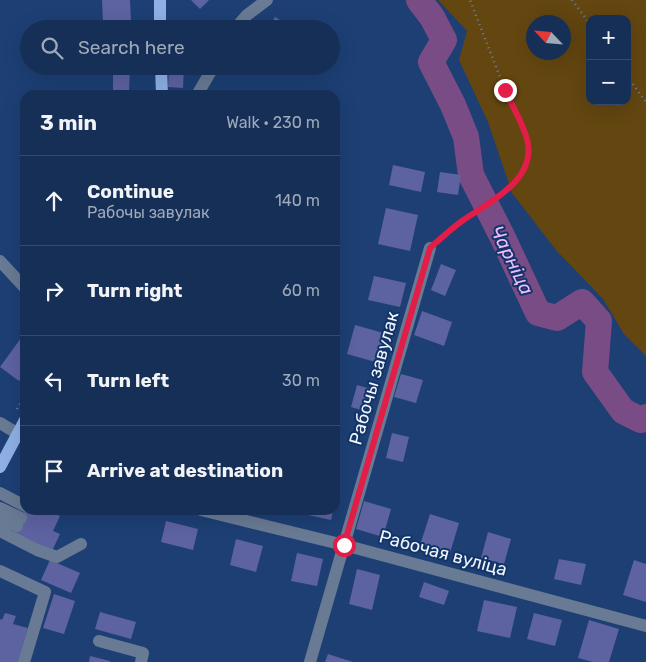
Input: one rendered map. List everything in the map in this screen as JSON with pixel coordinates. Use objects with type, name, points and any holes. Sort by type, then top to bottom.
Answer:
[{"type":"main road","points":[[160,0],[160,20]]},
{"type":"main road","points":[[161,75],[162,90]]},
{"type":"main road","points":[[0,468],[20,438]]},
{"type":"street","points":[[243,20],[267,0]]},
{"type":"street","points":[[201,90],[209,75]]},
{"type":"street","name":"Рабочы завулак","points":[[310,662],[430,248]]},
{"type":"street","points":[[0,261],[20,283]]},
{"type":"street","points":[[0,423],[20,435]]},
{"type":"street","points":[[0,493],[21,517]]},
{"type":"street","points":[[0,508],[21,517]]},
{"type":"street","name":"Рабочая вуліца","points":[[221,515],[344,545],[646,626]]},
{"type":"street","points":[[0,518],[21,517]]},
{"type":"street","points":[[0,531],[37,550],[57,557],[81,544]]},
{"type":"street","points":[[0,572],[45,592],[24,662]]},
{"type":"street","points":[[98,641],[143,653],[141,662]]},
{"type":"path","points":[[430,248],[456,225],[495,200],[521,175],[528,162],[527,140],[505,90],[470,0]]},
{"type":"path","points":[[572,0],[586,19]]},
{"type":"path","points":[[631,81],[646,102]]},
{"type":"shaded area","points":[[438,0],[646,0],[646,356],[624,334],[603,299],[556,250],[512,193],[488,122],[459,60],[467,31]]},
{"type":"building","points":[[102,0],[130,0],[131,20],[103,20]]},
{"type":"building","points":[[191,0],[209,0],[200,9]]},
{"type":"building","points":[[113,75],[130,75],[129,90],[113,90]]},
{"type":"building","points":[[169,75],[184,75],[183,88],[168,87]]},
{"type":"building","points":[[393,165],[425,172],[421,192],[389,185]]},
{"type":"building","points":[[440,172],[461,175],[458,195],[437,192]]},
{"type":"building","points":[[386,208],[418,215],[410,251],[378,244]]},
{"type":"building","points":[[441,264],[456,270],[445,296],[431,290]]},
{"type":"building","points":[[374,276],[406,283],[400,307],[368,300]]},
{"type":"building","points":[[422,311],[452,322],[444,346],[414,335]]},
{"type":"building","points":[[355,325],[387,334],[379,363],[347,354]]},
{"type":"building","points":[[20,340],[19,381],[0,367]]},
{"type":"building","points":[[401,374],[423,380],[416,403],[394,397]]},
{"type":"building","points":[[357,385],[371,389],[365,411],[351,407]]},
{"type":"building","points":[[392,433],[409,437],[403,462],[386,458]]},
{"type":"building","points":[[364,501],[391,509],[383,537],[356,529]]},
{"type":"building","points":[[430,514],[459,523],[450,553],[420,545]]},
{"type":"building","points":[[22,515],[60,516],[53,531],[60,534],[52,551],[13,533]]},
{"type":"building","points":[[308,515],[332,515],[331,520]]},
{"type":"building","points":[[166,521],[198,529],[193,550],[161,542]]},
{"type":"building","points":[[488,532],[511,539],[504,564],[481,558]]},
{"type":"building","points":[[236,539],[263,546],[256,572],[230,565]]},
{"type":"building","points":[[297,553],[323,559],[317,586],[291,581]]},
{"type":"building","points":[[559,559],[586,564],[581,585],[554,579]]},
{"type":"building","points":[[50,560],[80,573],[71,593],[41,580]]},
{"type":"building","points":[[634,560],[646,564],[646,602],[623,595]]},
{"type":"building","points":[[357,569],[380,575],[372,610],[349,604]]},
{"type":"building","points":[[424,582],[449,591],[444,605],[419,597]]},
{"type":"building","points":[[54,594],[75,601],[64,634],[43,628]]},
{"type":"building","points":[[484,600],[517,607],[510,638],[477,631]]},
{"type":"building","points":[[100,612],[136,622],[131,639],[95,629]]},
{"type":"building","points":[[5,613],[16,616],[13,624],[28,628],[18,662],[0,662],[0,619],[2,620]]},
{"type":"building","points":[[534,613],[562,620],[555,646],[527,639]]},
{"type":"building","points":[[589,620],[619,629],[609,662],[593,662],[578,658]]},
{"type":"building","points":[[328,654],[353,662],[325,662]]},
{"type":"building","points":[[90,656],[110,661],[110,662],[89,662]]},
{"type":"waterway","name":"Чарніца","points":[[419,0],[432,17],[444,40],[431,62],[453,105],[466,137],[471,175],[538,313],[557,318],[582,302],[599,321],[595,372],[623,411],[641,420],[646,417]]},
{"type":"route","points":[[344,545],[430,248],[456,225],[495,200],[521,175],[528,162],[527,140],[505,90]]}]
